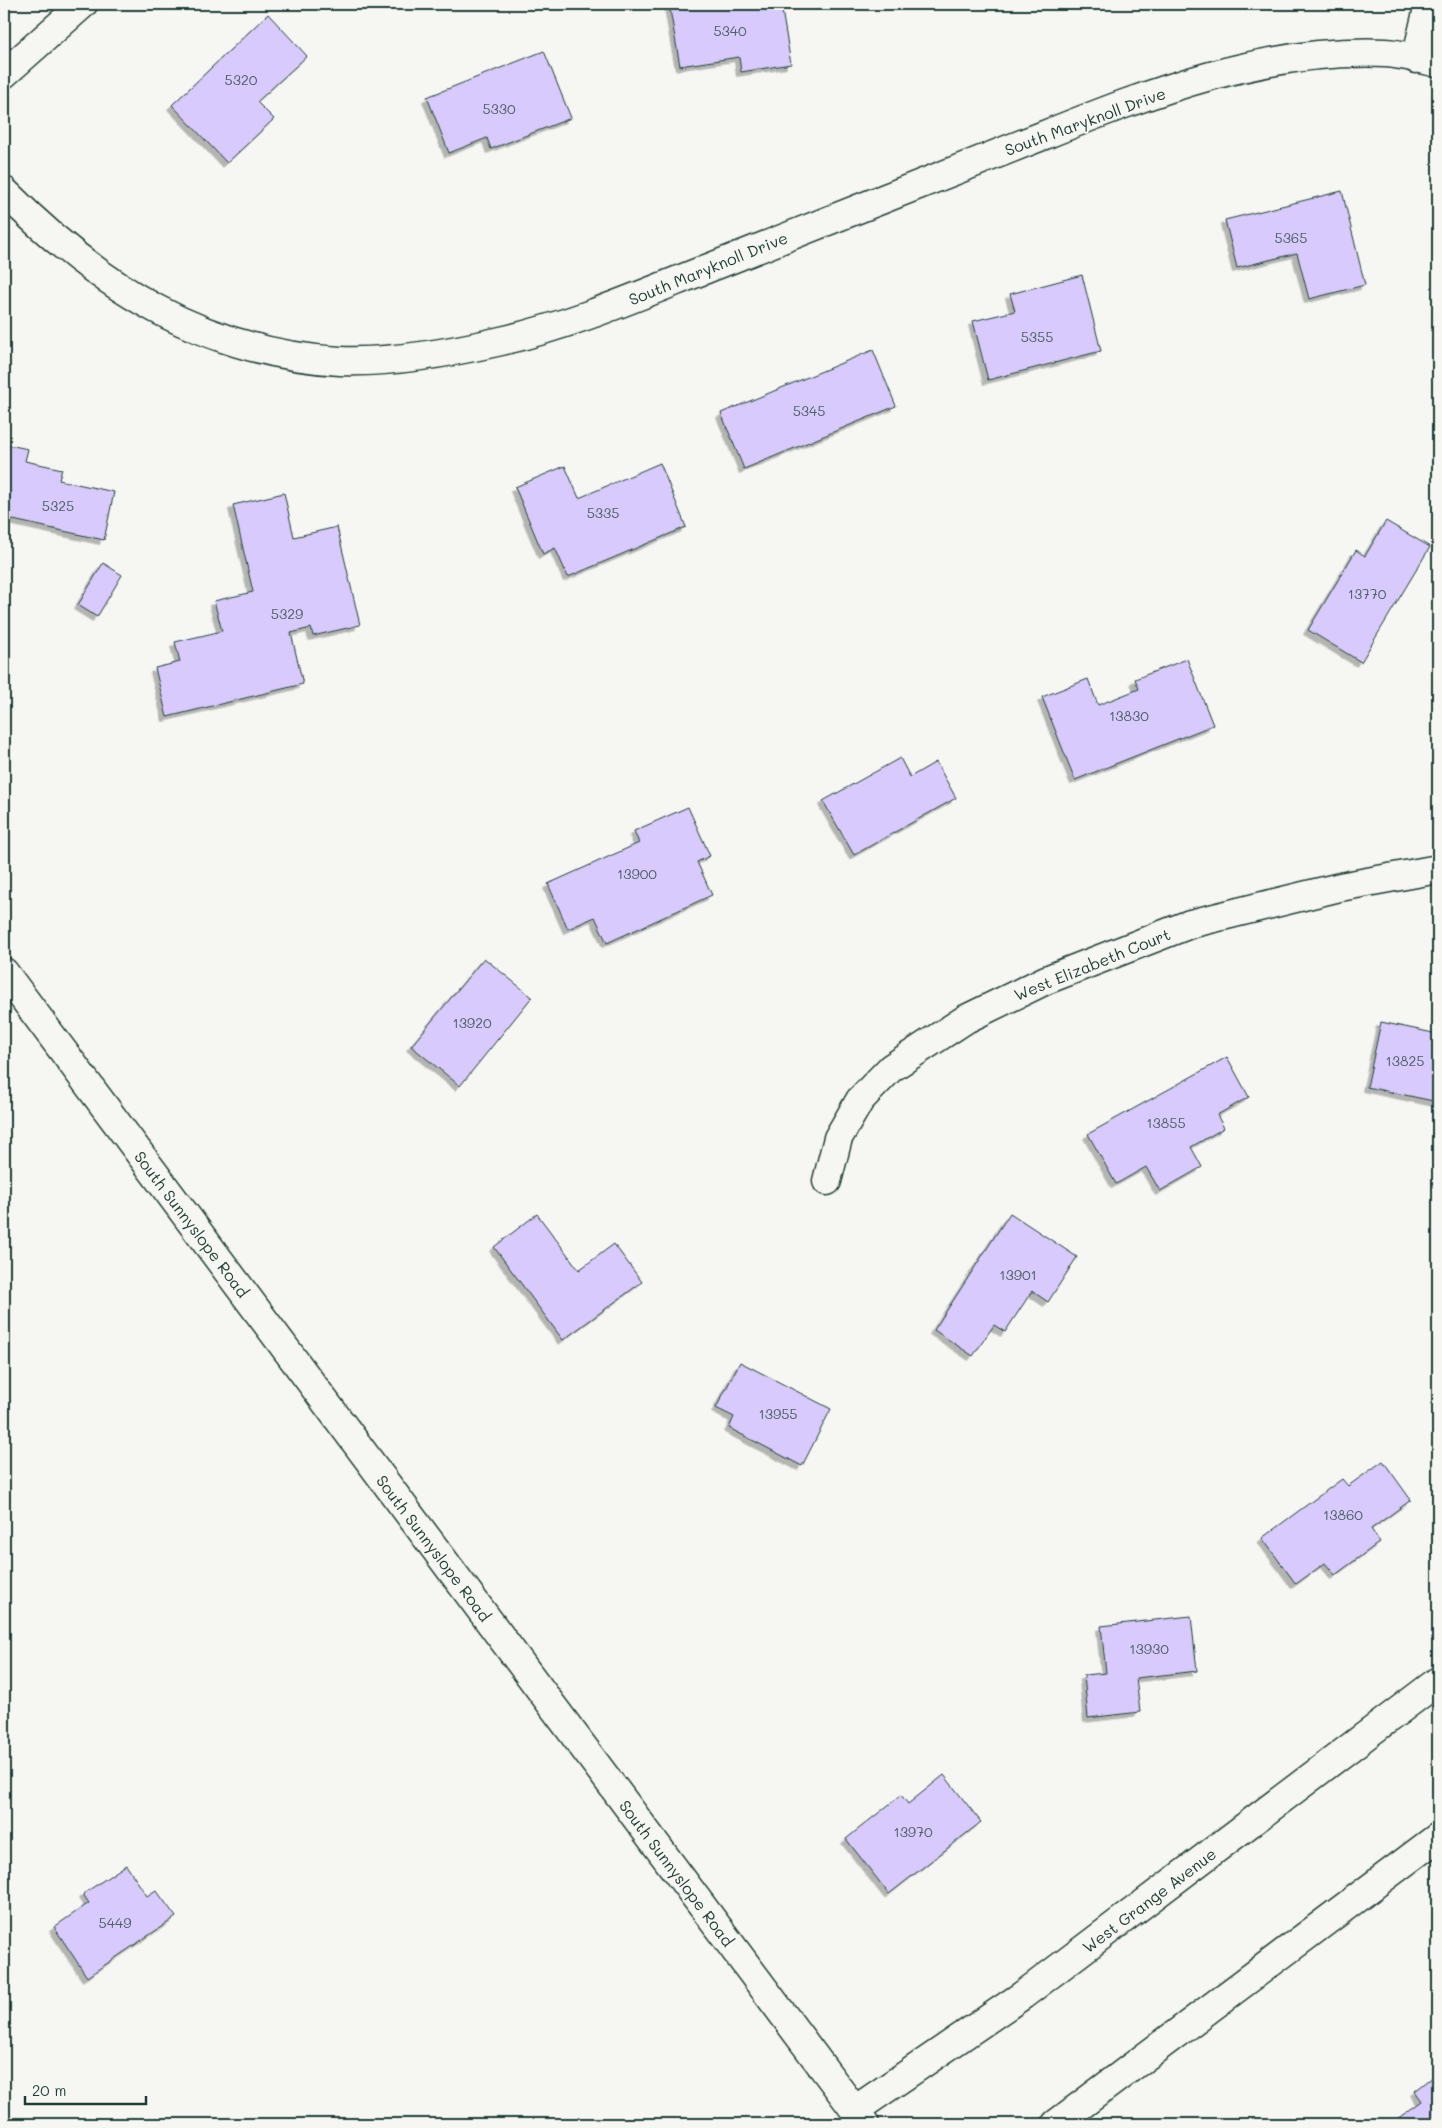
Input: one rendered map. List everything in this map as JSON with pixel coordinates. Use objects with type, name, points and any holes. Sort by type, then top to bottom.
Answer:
[{"type":"street","points":[[4,74],[83,4]]},
{"type":"street","points":[[1427,61],[1428,4]]},
{"type":"street","name":"South Maryknoll Drive","points":[[4,191],[44,232],[96,273],[149,307],[210,335],[285,355],[343,361],[413,358],[502,341],[597,312],[1133,99],[1239,69],[1314,55],[1388,53],[1427,61]]},
{"type":"street","name":"West Elizabeth Court","points":[[827,1181],[838,1138],[860,1100],[891,1068],[966,1019],[1046,980],[1190,924],[1340,886],[1438,869]]},
{"type":"street","name":"South Sunnyslope Road","points":[[4,972],[860,2117]]},
{"type":"street","name":"West Grange Avenue","points":[[860,2117],[1438,1681]]},
{"type":"street","points":[[1056,2124],[1438,1837]]},
{"type":"building","points":[[669,4],[781,4],[791,64],[741,72],[739,57],[680,66]]},
{"type":"building","points":[[268,14],[307,56],[257,102],[274,119],[227,163],[172,105]]},
{"type":"building","points":[[544,51],[571,118],[491,149],[487,138],[449,153],[427,97]]},
{"type":"building","points":[[1342,191],[1365,285],[1309,299],[1297,253],[1237,268],[1225,220]]},
{"type":"building","points":[[1082,275],[1101,351],[988,380],[973,321],[1015,311],[1010,294]]},
{"type":"building","points":[[873,350],[896,406],[744,469],[721,413]]},
{"type":"building","points":[[4,444],[28,449],[25,461],[62,469],[59,480],[114,492],[104,540],[4,518]]},
{"type":"building","points":[[660,463],[686,527],[568,577],[555,548],[543,554],[515,487],[565,466],[579,498]]},
{"type":"building","points":[[284,493],[294,537],[337,527],[360,625],[313,636],[311,628],[291,633],[303,684],[167,717],[155,668],[180,662],[175,642],[222,631],[214,601],[253,592],[233,505]]},
{"type":"building","points":[[1386,521],[1430,547],[1361,662],[1308,630],[1356,550],[1365,556]]},
{"type":"building","points":[[103,563],[122,575],[97,617],[78,605]]},
{"type":"building","points":[[1187,659],[1213,725],[1075,780],[1042,697],[1088,679],[1098,705],[1139,689],[1135,679]]},
{"type":"building","points":[[900,758],[910,777],[936,762],[956,798],[854,855],[823,801]]},
{"type":"building","points":[[688,807],[710,856],[697,862],[712,895],[607,943],[595,917],[568,929],[548,884],[639,843],[634,831]]},
{"type":"building","points":[[484,958],[532,997],[460,1086],[411,1046]]},
{"type":"building","points":[[1381,1022],[1438,1034],[1438,1102],[1367,1087]]},
{"type":"building","points":[[1227,1057],[1249,1097],[1217,1115],[1224,1128],[1191,1147],[1202,1167],[1160,1191],[1146,1167],[1116,1184],[1088,1134]]},
{"type":"building","points":[[1010,1213],[1077,1257],[1048,1302],[1032,1291],[1005,1332],[994,1325],[973,1356],[934,1330]]},
{"type":"building","points":[[537,1214],[579,1270],[614,1244],[642,1282],[563,1340],[494,1247]]},
{"type":"building","points":[[740,1362],[831,1409],[802,1466],[729,1428],[734,1417],[716,1408]]},
{"type":"building","points":[[1383,1461],[1411,1500],[1371,1529],[1380,1542],[1335,1575],[1325,1563],[1296,1584],[1262,1538],[1342,1479],[1348,1486]]},
{"type":"building","points":[[1191,1616],[1197,1671],[1136,1678],[1140,1712],[1088,1718],[1084,1675],[1106,1673],[1101,1626]]},
{"type":"building","points":[[944,1775],[981,1822],[889,1894],[846,1839],[901,1795],[908,1804]]},
{"type":"building","points":[[126,1865],[147,1896],[156,1890],[176,1917],[87,1977],[54,1927],[89,1903],[83,1894]]},
{"type":"building","points":[[1438,2073],[1438,2124],[1390,2124],[1422,2101],[1415,2091]]}]
